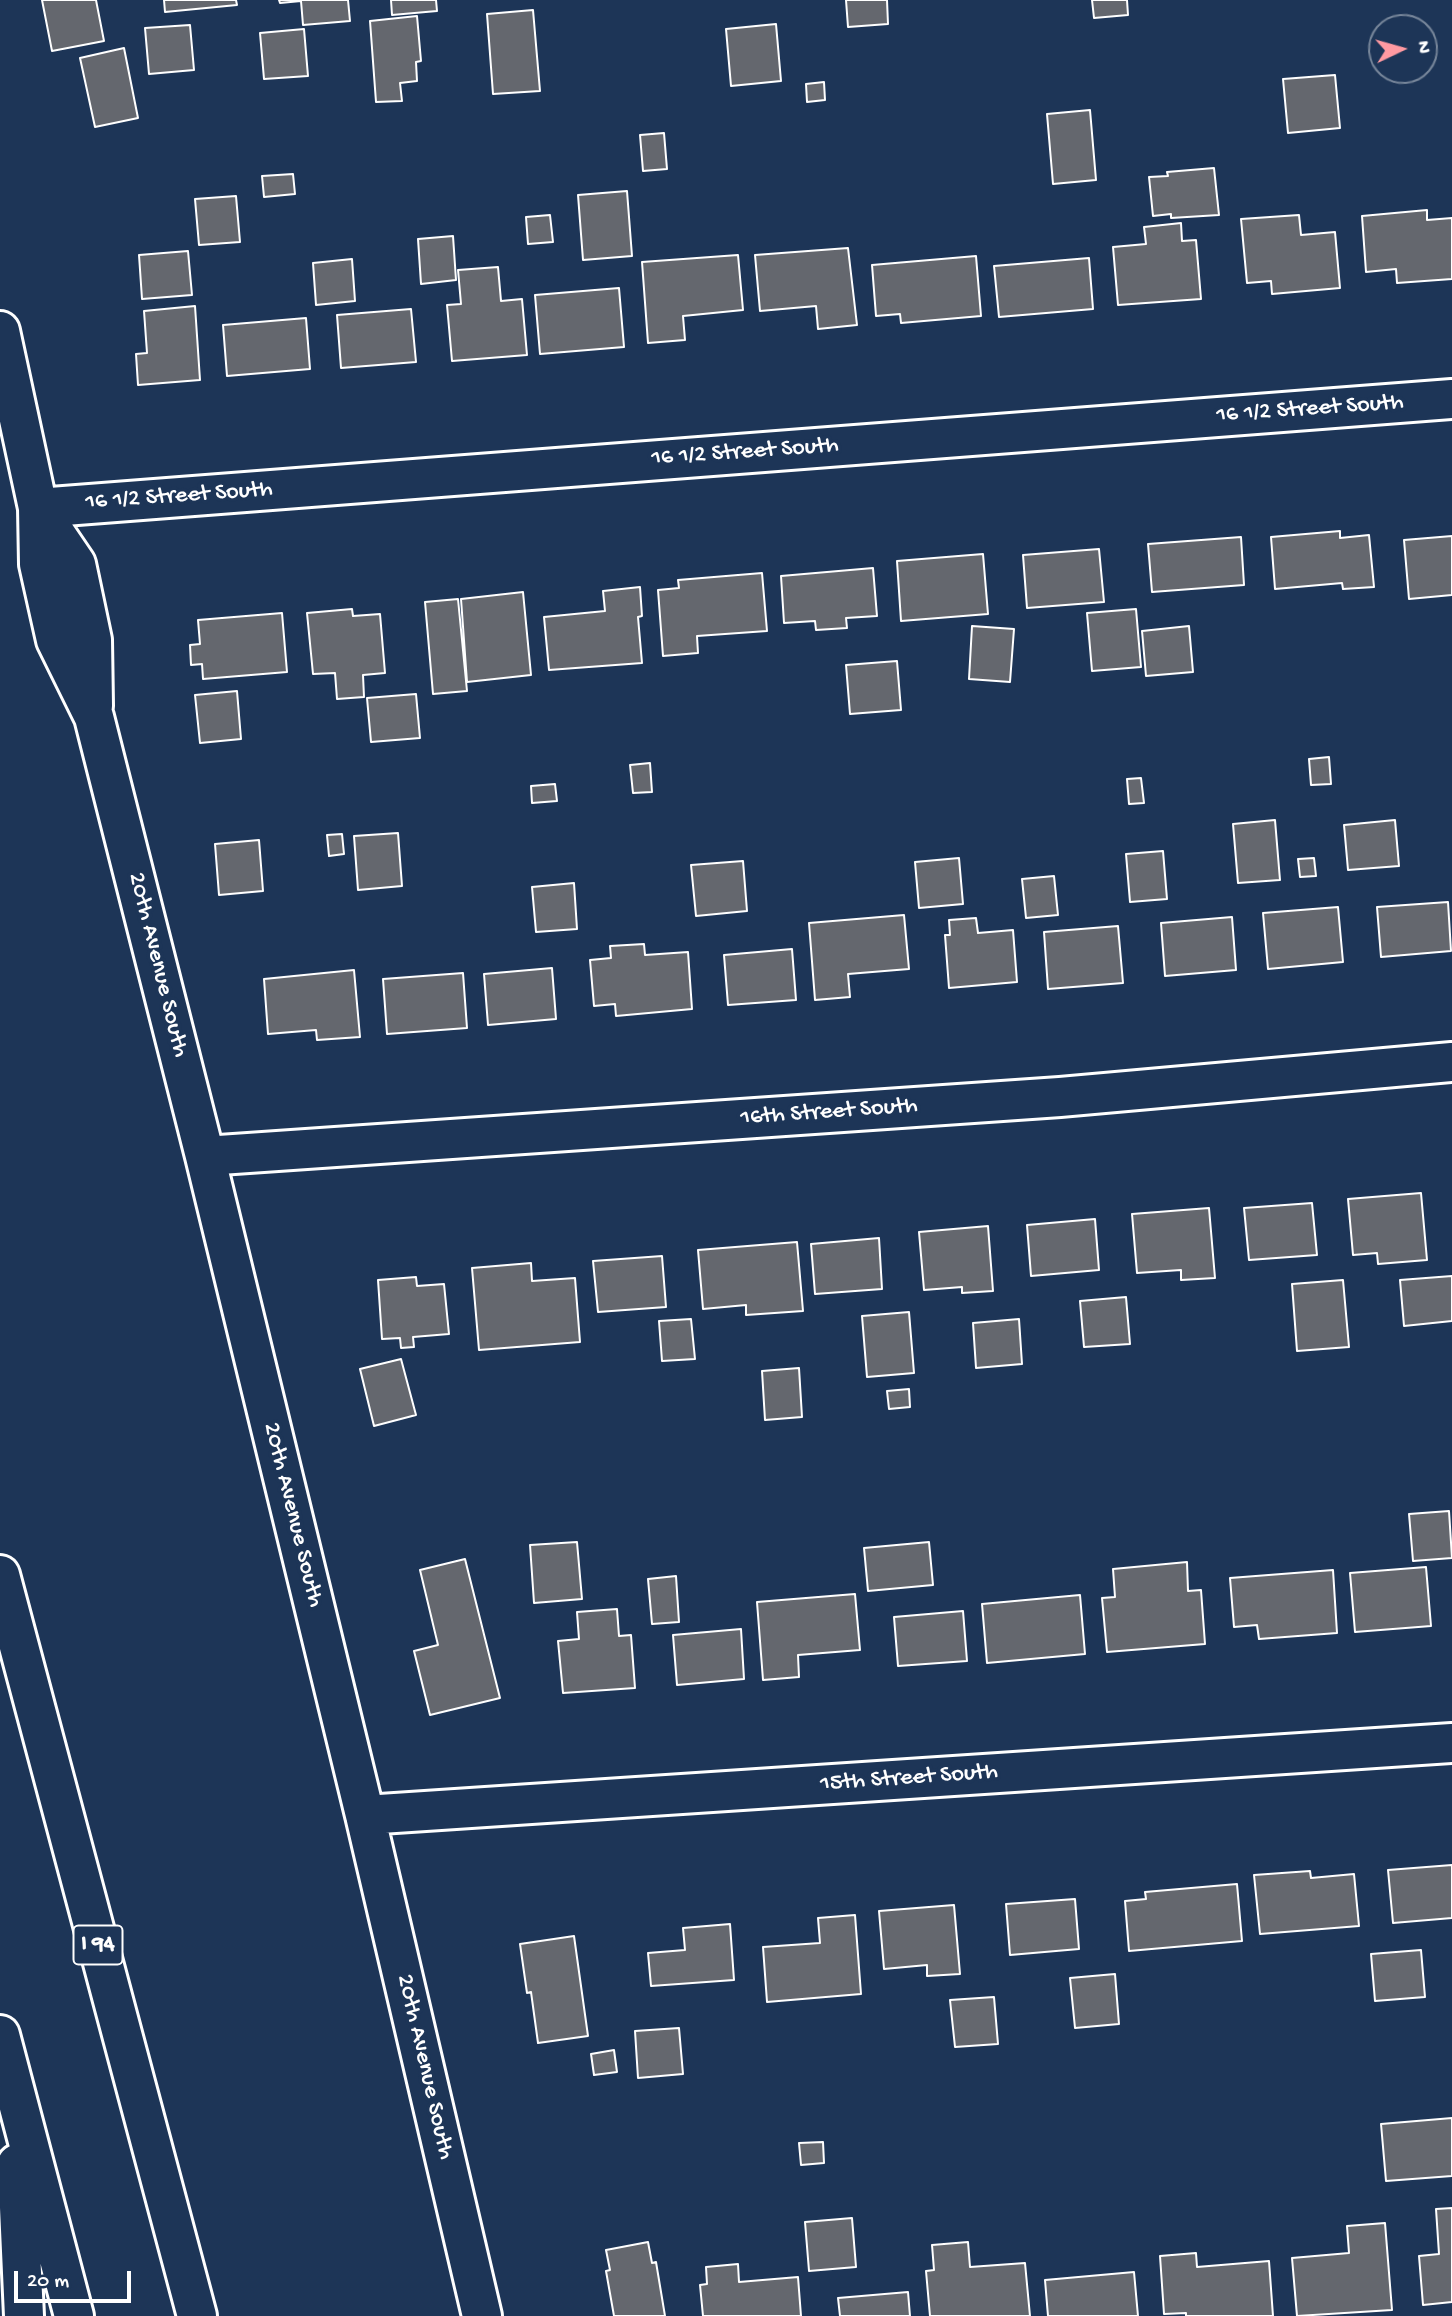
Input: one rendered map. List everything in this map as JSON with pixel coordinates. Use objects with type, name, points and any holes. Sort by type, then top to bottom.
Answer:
[{"type":"main road","name":"20th Avenue South","points":[[0,331],[37,508],[76,564],[92,640],[94,717],[205,1156],[365,1815],[482,2316]]},
{"type":"main road","name":"16 1/2 Street South","points":[[37,508],[1452,399]]},
{"type":"main road","name":"16th Street South","points":[[205,1156],[1060,1097],[1452,1062]]},
{"type":"main road","name":"I 94","points":[[0,1575],[197,2316]]},
{"type":"main road","name":"15th Street South","points":[[365,1815],[1452,1743]]},
{"type":"main road","points":[[0,2035],[74,2316]]},
{"type":"main road","points":[[13,2089],[24,2316]]},
{"type":"building","points":[[42,0],[96,0],[104,41],[52,51]]},
{"type":"building","points":[[164,0],[236,0],[237,5],[165,12]]},
{"type":"building","points":[[279,0],[348,0],[350,21],[303,25],[301,1],[280,3]]},
{"type":"building","points":[[391,0],[436,0],[437,11],[392,15]]},
{"type":"building","points":[[846,0],[887,0],[888,24],[848,27]]},
{"type":"building","points":[[1092,0],[1127,0],[1128,15],[1094,18]]},
{"type":"building","points":[[533,10],[540,91],[493,94],[487,14]]},
{"type":"building","points":[[417,16],[421,61],[416,62],[417,81],[400,83],[402,101],[376,102],[370,21]]},
{"type":"building","points":[[776,24],[781,81],[731,86],[726,29]]},
{"type":"building","points":[[190,25],[194,70],[149,74],[145,28]]},
{"type":"building","points":[[304,29],[308,76],[264,79],[260,33]]},
{"type":"building","points":[[124,48],[138,118],[95,127],[80,58]]},
{"type":"building","points":[[1335,75],[1340,128],[1288,133],[1283,79]]},
{"type":"building","points":[[824,82],[825,100],[807,102],[806,84]]},
{"type":"building","points":[[1090,110],[1096,180],[1053,184],[1047,114]]},
{"type":"building","points":[[664,133],[667,169],[643,171],[640,135]]},
{"type":"building","points":[[1214,168],[1219,215],[1171,218],[1171,214],[1153,216],[1149,177],[1168,176],[1167,172]]},
{"type":"building","points":[[293,174],[295,194],[264,197],[262,176]]},
{"type":"building","points":[[627,191],[632,256],[583,260],[578,195]]},
{"type":"building","points":[[236,196],[240,242],[199,245],[195,199]]},
{"type":"building","points":[[1427,210],[1427,220],[1452,218],[1452,279],[1397,283],[1396,269],[1366,272],[1362,216]]},
{"type":"building","points":[[550,215],[553,242],[528,244],[526,217]]},
{"type":"building","points":[[1299,215],[1301,235],[1335,232],[1340,288],[1272,294],[1271,281],[1247,283],[1241,219]]},
{"type":"building","points":[[1181,223],[1182,241],[1196,240],[1201,299],[1118,305],[1113,247],[1146,244],[1144,227]]},
{"type":"building","points":[[453,236],[456,280],[421,284],[418,239]]},
{"type":"building","points":[[848,248],[857,325],[818,329],[816,306],[760,311],[755,255]]},
{"type":"building","points":[[188,251],[192,295],[142,299],[139,255]]},
{"type":"building","points":[[738,255],[743,310],[683,316],[685,340],[648,343],[642,262]]},
{"type":"building","points":[[976,256],[981,316],[901,323],[900,314],[876,316],[872,265]]},
{"type":"building","points":[[1089,258],[1093,309],[999,317],[994,266]]},
{"type":"building","points":[[352,259],[355,301],[316,305],[313,263]]},
{"type":"building","points":[[498,267],[501,301],[522,299],[527,355],[452,361],[447,305],[461,304],[458,270]]},
{"type":"building","points":[[619,288],[624,347],[540,354],[535,295]]},
{"type":"building","points":[[195,306],[200,380],[138,385],[136,354],[147,353],[144,311]]},
{"type":"building","points":[[411,309],[416,362],[341,368],[337,315]]},
{"type":"building","points":[[306,318],[310,369],[227,376],[223,325]]},
{"type":"building","points":[[1340,531],[1340,538],[1369,535],[1374,587],[1343,589],[1342,583],[1275,589],[1271,537]]},
{"type":"building","points":[[1452,536],[1452,595],[1409,599],[1404,540]]},
{"type":"building","points":[[1241,537],[1244,585],[1152,592],[1148,544]]},
{"type":"building","points":[[1099,549],[1104,602],[1027,608],[1023,555]]},
{"type":"building","points":[[983,554],[988,614],[901,621],[897,561]]},
{"type":"building","points":[[873,568],[877,616],[846,618],[847,628],[816,630],[815,621],[784,623],[781,576]]},
{"type":"building","points":[[762,573],[767,631],[697,636],[698,653],[663,656],[658,590],[679,588],[678,580]]},
{"type":"building","points":[[640,587],[642,616],[638,617],[642,663],[549,670],[544,617],[605,611],[603,591]]},
{"type":"building","points":[[523,592],[531,675],[467,682],[461,599]]},
{"type":"building","points":[[458,599],[467,691],[433,694],[425,602]]},
{"type":"building","points":[[352,609],[353,616],[380,614],[385,673],[363,675],[364,697],[337,699],[335,673],[313,674],[307,613]]},
{"type":"building","points":[[1136,609],[1141,667],[1092,671],[1087,613]]},
{"type":"building","points":[[282,613],[287,672],[203,679],[202,664],[191,665],[190,645],[200,644],[198,620]]},
{"type":"building","points":[[972,626],[1014,629],[1010,682],[969,679]]},
{"type":"building","points":[[1189,626],[1193,672],[1146,676],[1142,631]]},
{"type":"building","points":[[897,661],[901,710],[850,714],[846,665]]},
{"type":"building","points":[[237,691],[241,739],[200,743],[195,695]]},
{"type":"building","points":[[416,694],[420,738],[371,742],[367,698]]},
{"type":"building","points":[[1329,757],[1331,784],[1311,785],[1309,759]]},
{"type":"building","points":[[650,763],[652,792],[633,793],[630,765]]},
{"type":"building","points":[[1141,778],[1144,803],[1129,804],[1127,779]]},
{"type":"building","points":[[555,784],[557,801],[532,803],[531,786]]},
{"type":"building","points":[[1275,820],[1280,880],[1238,883],[1233,824]]},
{"type":"building","points":[[1395,820],[1399,866],[1348,870],[1344,825]]},
{"type":"building","points":[[398,833],[402,886],[358,890],[354,836]]},
{"type":"building","points":[[342,834],[344,854],[329,856],[327,835]]},
{"type":"building","points":[[259,840],[263,891],[219,895],[215,844]]},
{"type":"building","points":[[1163,851],[1167,899],[1130,902],[1126,854]]},
{"type":"building","points":[[959,858],[963,904],[919,908],[915,862]]},
{"type":"building","points":[[1314,858],[1316,876],[1300,877],[1298,859]]},
{"type":"building","points":[[743,861],[747,911],[696,916],[691,865]]},
{"type":"building","points":[[1054,876],[1058,915],[1026,918],[1022,879]]},
{"type":"building","points":[[574,883],[577,929],[536,932],[532,887]]},
{"type":"building","points":[[1448,902],[1451,951],[1381,957],[1377,907]]},
{"type":"building","points":[[1338,907],[1343,962],[1268,969],[1263,913]]},
{"type":"building","points":[[904,915],[909,969],[848,974],[850,997],[815,1000],[809,923]]},
{"type":"building","points":[[1232,917],[1236,970],[1165,976],[1161,923]]},
{"type":"building","points":[[976,918],[978,933],[1013,930],[1017,982],[949,988],[945,935],[950,935],[949,920]]},
{"type":"building","points":[[1118,926],[1123,983],[1048,989],[1044,932]]},
{"type":"building","points":[[644,944],[645,955],[688,952],[692,1009],[616,1016],[615,1004],[594,1006],[590,960],[611,958],[610,946]]},
{"type":"building","points":[[792,949],[796,1000],[728,1005],[724,955]]},
{"type":"building","points":[[552,968],[556,1019],[488,1025],[484,974]]},
{"type":"building","points":[[354,970],[360,1037],[317,1040],[316,1030],[268,1034],[264,979]]},
{"type":"building","points":[[463,973],[467,1028],[387,1034],[383,979]]},
{"type":"building","points":[[1421,1193],[1427,1260],[1378,1264],[1377,1253],[1353,1255],[1348,1199]]},
{"type":"building","points":[[1312,1203],[1317,1255],[1249,1260],[1244,1208]]},
{"type":"building","points":[[1209,1208],[1215,1278],[1181,1280],[1181,1270],[1137,1273],[1132,1214]]},
{"type":"building","points":[[1095,1219],[1099,1270],[1031,1276],[1027,1225]]},
{"type":"building","points":[[988,1226],[993,1291],[962,1293],[962,1287],[924,1290],[919,1232]]},
{"type":"building","points":[[879,1238],[882,1289],[815,1294],[811,1244]]},
{"type":"building","points":[[797,1242],[803,1311],[746,1315],[746,1305],[703,1309],[698,1250]]},
{"type":"building","points":[[662,1256],[666,1307],[598,1312],[593,1261]]},
{"type":"building","points":[[531,1263],[532,1281],[575,1278],[580,1342],[479,1350],[472,1268]]},
{"type":"building","points":[[1452,1276],[1452,1321],[1404,1326],[1400,1280]]},
{"type":"building","points":[[416,1277],[417,1286],[444,1284],[449,1334],[413,1337],[414,1347],[401,1348],[400,1338],[382,1339],[378,1280]]},
{"type":"building","points":[[1343,1280],[1349,1347],[1297,1351],[1292,1284]]},
{"type":"building","points":[[1126,1297],[1130,1344],[1084,1347],[1080,1301]]},
{"type":"building","points":[[909,1312],[914,1373],[867,1377],[862,1316]]},
{"type":"building","points":[[691,1319],[695,1359],[662,1361],[659,1321]]},
{"type":"building","points":[[1019,1319],[1022,1364],[976,1368],[973,1323]]},
{"type":"building","points":[[401,1359],[416,1415],[374,1426],[360,1369]]},
{"type":"building","points":[[799,1368],[802,1417],[765,1420],[762,1371]]},
{"type":"building","points":[[909,1389],[910,1407],[889,1409],[887,1391]]},
{"type":"building","points":[[1449,1511],[1452,1558],[1413,1561],[1409,1514]]},
{"type":"building","points":[[577,1542],[582,1599],[534,1603],[530,1545]]},
{"type":"building","points":[[929,1542],[933,1585],[868,1591],[864,1548]]},
{"type":"building","points":[[465,1559],[500,1698],[430,1715],[414,1651],[438,1645],[420,1570]]},
{"type":"building","points":[[1187,1562],[1188,1591],[1201,1590],[1205,1644],[1107,1652],[1102,1598],[1115,1597],[1113,1569]]},
{"type":"building","points":[[1426,1567],[1431,1626],[1355,1632],[1350,1573]]},
{"type":"building","points":[[1333,1570],[1337,1633],[1259,1639],[1257,1625],[1234,1627],[1230,1578]]},
{"type":"building","points":[[676,1576],[679,1622],[652,1624],[648,1579]]},
{"type":"building","points":[[855,1594],[860,1650],[798,1655],[799,1677],[763,1680],[757,1602]]},
{"type":"building","points":[[1080,1595],[1085,1654],[987,1663],[982,1604]]},
{"type":"building","points":[[617,1609],[619,1636],[631,1635],[635,1688],[563,1693],[558,1641],[579,1639],[577,1612]]},
{"type":"building","points":[[963,1611],[967,1661],[898,1666],[894,1617]]},
{"type":"building","points":[[741,1629],[744,1679],[677,1685],[673,1635]]},
{"type":"building","points":[[1452,1865],[1452,1918],[1393,1923],[1388,1870]]},
{"type":"building","points":[[1310,1871],[1311,1878],[1354,1874],[1359,1926],[1260,1934],[1254,1875]]},
{"type":"building","points":[[1237,1884],[1242,1941],[1129,1951],[1125,1901],[1146,1899],[1145,1892]]},
{"type":"building","points":[[1075,1899],[1079,1949],[1010,1955],[1006,1904]]},
{"type":"building","points":[[954,1905],[960,1974],[927,1976],[927,1965],[884,1969],[879,1911]]},
{"type":"building","points":[[855,1915],[861,1994],[767,2002],[763,1947],[820,1943],[818,1918]]},
{"type":"building","points":[[730,1924],[734,1980],[651,1986],[648,1953],[685,1950],[683,1928]]},
{"type":"building","points":[[574,1936],[588,2036],[538,2043],[531,1992],[527,1993],[520,1944]]},
{"type":"building","points":[[1421,1950],[1425,1997],[1375,2001],[1371,1954]]},
{"type":"building","points":[[1115,1974],[1119,2024],[1075,2028],[1070,1978]]},
{"type":"building","points":[[994,1997],[998,2044],[955,2047],[950,2000]]},
{"type":"building","points":[[679,2028],[683,2074],[638,2078],[635,2031]]},
{"type":"building","points":[[614,2050],[617,2072],[594,2075],[591,2054]]},
{"type":"building","points":[[1452,2118],[1452,2176],[1386,2181],[1381,2124]]},
{"type":"building","points":[[823,2142],[824,2163],[801,2165],[799,2143]]},
{"type":"building","points":[[1452,2208],[1452,2302],[1423,2305],[1419,2256],[1439,2254],[1436,2209]]},
{"type":"building","points":[[852,2218],[856,2267],[809,2271],[805,2222]]},
{"type":"building","points":[[1385,2223],[1392,2310],[1297,2316],[1292,2258],[1349,2253],[1347,2226]]},
{"type":"building","points":[[648,2242],[652,2263],[656,2262],[665,2316],[614,2316],[606,2271],[610,2270],[606,2250]]},
{"type":"building","points":[[968,2242],[970,2267],[1025,2263],[1030,2316],[930,2316],[926,2271],[934,2270],[932,2245]]},
{"type":"building","points":[[1196,2253],[1197,2267],[1269,2261],[1273,2316],[1164,2314],[1160,2256]]},
{"type":"building","points":[[738,2264],[739,2282],[798,2277],[801,2316],[703,2316],[700,2285],[707,2284],[706,2267]]},
{"type":"building","points":[[1134,2272],[1138,2316],[1048,2316],[1045,2280]]},
{"type":"building","points":[[908,2292],[910,2316],[840,2316],[838,2298]]}]
